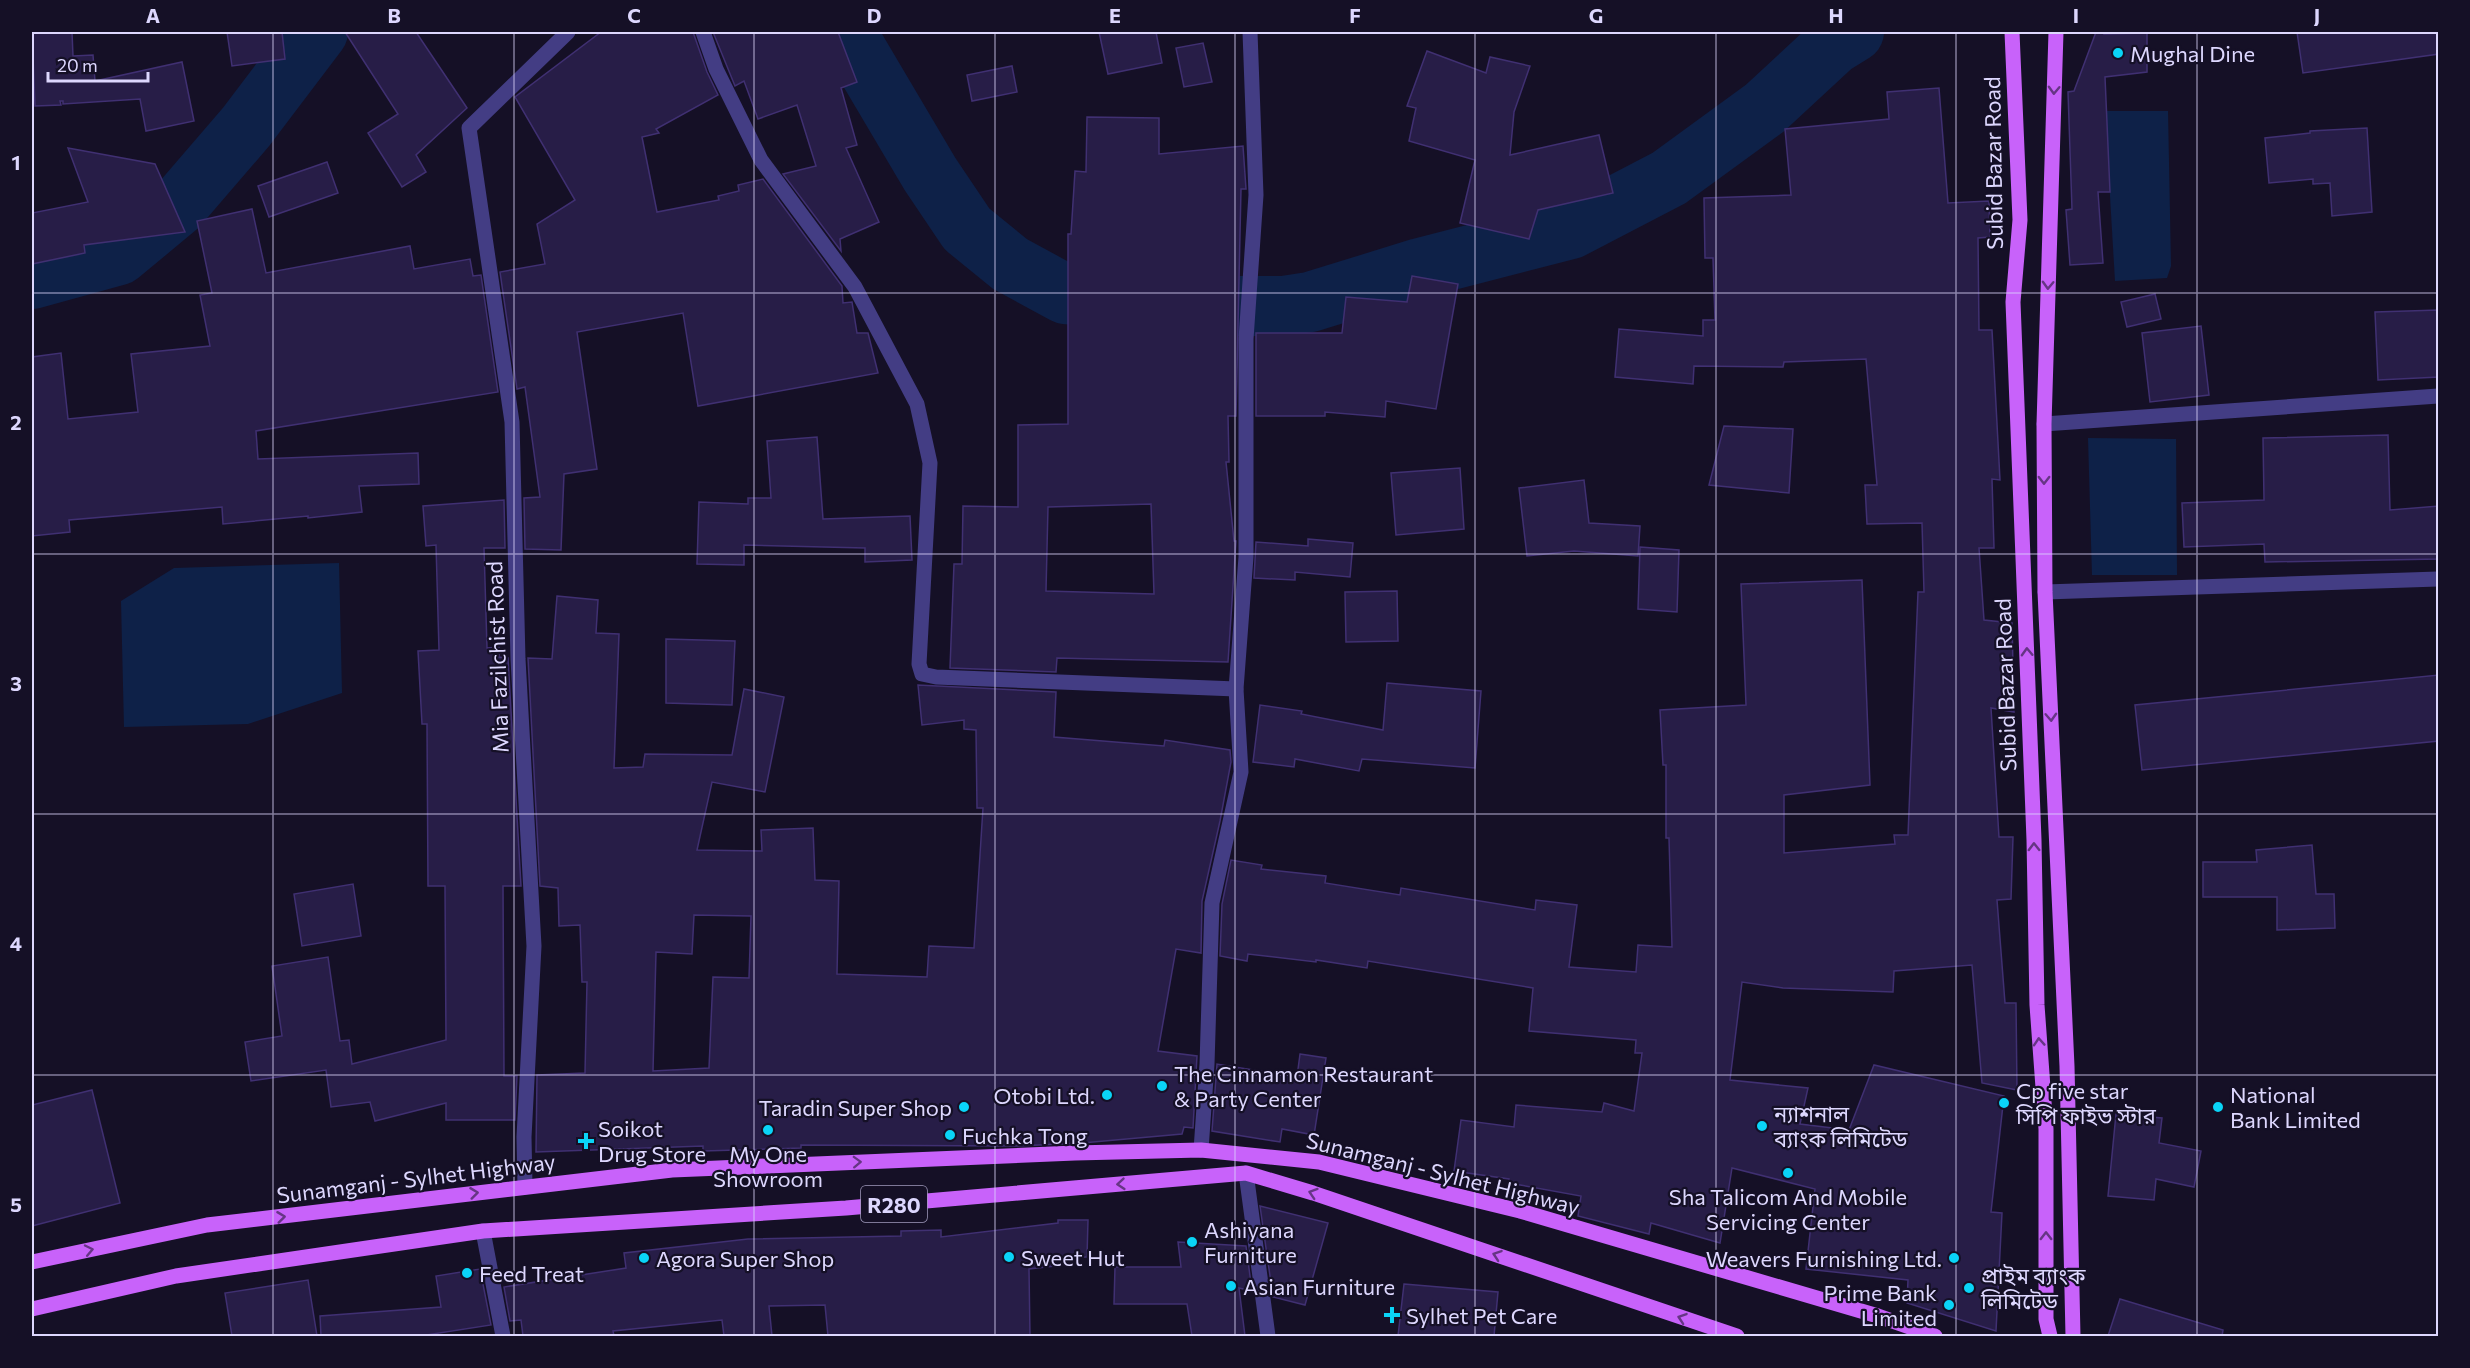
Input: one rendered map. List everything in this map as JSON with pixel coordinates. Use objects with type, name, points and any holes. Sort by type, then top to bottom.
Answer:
[{"type":"main road","name":"Subid Bazar Road","points":[[2012,32],[2020,220],[2013,302],[2034,840],[2037,1005],[2046,1129],[2046,1319],[2050,1336]]},
{"type":"main road","name":"Subid Bazar Road","points":[[2056,32],[2044,424],[2045,592],[2067,1066],[2073,1336]]},
{"type":"main road","name":"Sunamganj - Sylhet Highway","points":[[32,1262],[207,1226],[672,1170],[1201,1150],[1319,1162],[1520,1211],[1878,1316],[1935,1336]]},
{"type":"main road","name":"R280","points":[[32,1309],[176,1276],[483,1231],[846,1208],[1246,1173],[1313,1193],[1737,1336]]},
{"type":"street","name":"Mia Fazilchist Road","points":[[525,1187],[524,1137],[534,946],[518,659],[512,423],[469,128],[568,32]]},
{"type":"street","points":[[703,32],[716,69],[761,160],[855,286],[917,404],[930,463],[919,664],[922,674],[936,677],[1236,689]]},
{"type":"street","points":[[1201,1150],[1207,1064],[1212,903],[1241,772],[1236,689],[1246,557],[1246,339],[1256,195],[1251,32]]},
{"type":"street","points":[[2044,424],[2439,396]]},
{"type":"street","points":[[2045,592],[2439,579]]},
{"type":"street","points":[[1246,1173],[1268,1336]]},
{"type":"street","points":[[483,1231],[503,1336]]},
{"type":"water","points":[[2105,111],[2168,111],[2171,266],[2167,278],[2115,281]]},
{"type":"water","points":[[2088,438],[2176,439],[2177,575],[2092,575]]},
{"type":"water","points":[[339,563],[342,693],[248,724],[124,727],[121,601],[174,568]]},
{"type":"building","points":[[32,32],[72,32],[73,56],[93,55],[95,81],[182,62],[194,121],[146,131],[140,99],[63,104],[63,101],[60,101],[61,105],[35,106]]},
{"type":"building","points":[[227,32],[282,32],[285,59],[232,66]]},
{"type":"building","points":[[345,32],[416,32],[467,108],[416,155],[426,172],[402,187],[368,133],[398,114]]},
{"type":"building","points":[[601,32],[693,32],[718,95],[656,129],[659,133],[642,137],[657,212],[719,200],[718,196],[739,191],[738,185],[763,179],[842,286],[843,303],[852,302],[857,333],[868,333],[878,373],[698,406],[683,313],[577,332],[597,469],[564,474],[561,550],[525,549],[524,498],[540,497],[525,387],[517,389],[500,272],[545,264],[537,224],[575,200],[515,97]]},
{"type":"building","points":[[713,32],[838,32],[857,82],[841,88],[857,145],[846,148],[879,222],[840,239],[841,251],[783,174],[816,166],[797,105],[758,119],[744,81],[735,86]]},
{"type":"building","points":[[1099,32],[1156,32],[1162,63],[1108,74]]},
{"type":"building","points":[[2096,32],[2104,32],[2104,34],[2147,33],[2147,72],[2105,77],[2110,192],[2098,192],[2103,263],[2070,265],[2066,210],[2072,209],[2068,92],[2074,91]]},
{"type":"building","points":[[2297,32],[2439,32],[2439,54],[2303,73]]},
{"type":"building","points":[[1203,43],[1212,82],[1184,87],[1176,48]]},
{"type":"building","points":[[1427,51],[1486,73],[1490,57],[1530,66],[1514,112],[1510,155],[1599,135],[1613,193],[1538,210],[1529,239],[1460,223],[1475,160],[1409,141],[1416,108],[1407,106]]},
{"type":"building","points":[[1012,66],[1017,92],[972,101],[967,75]]},
{"type":"building","points":[[1939,88],[1948,203],[1989,201],[1990,237],[1978,238],[1979,330],[1992,330],[2000,480],[1992,479],[1994,548],[1979,548],[1984,620],[2012,623],[2014,712],[1991,708],[1999,837],[2013,837],[2011,899],[1997,900],[2005,1003],[2016,1003],[2017,1090],[1982,1083],[1972,965],[1894,971],[1893,992],[1783,988],[1742,982],[1730,1080],[1808,1088],[1800,1124],[1849,1130],[1874,1065],[2004,1096],[1991,1212],[2002,1213],[1996,1331],[1907,1303],[1908,1280],[1806,1269],[1815,1189],[1732,1168],[1720,1243],[1651,1223],[1649,1234],[1578,1216],[1581,1196],[1509,1183],[1509,1179],[1454,1171],[1461,1120],[1514,1127],[1516,1105],[1602,1112],[1604,1103],[1634,1111],[1642,1053],[1635,1053],[1636,1040],[1529,1031],[1533,988],[1368,961],[1367,968],[1316,960],[1316,962],[1248,954],[1247,961],[1220,956],[1222,904],[1231,860],[1262,865],[1261,869],[1326,876],[1325,883],[1400,895],[1401,888],[1535,910],[1536,900],[1577,905],[1569,967],[1636,972],[1638,945],[1672,947],[1669,838],[1666,838],[1666,765],[1663,765],[1660,710],[1746,705],[1741,584],[1862,580],[1870,785],[1784,795],[1784,853],[1895,844],[1894,835],[1908,835],[1918,592],[1924,592],[1922,523],[1867,524],[1865,485],[1877,485],[1866,359],[1784,362],[1783,367],[1694,366],[1693,384],[1615,377],[1619,329],[1703,336],[1703,320],[1715,320],[1713,258],[1705,258],[1704,198],[1791,195],[1785,129],[1889,119],[1887,92]]},
{"type":"building","points":[[1087,117],[1159,118],[1159,154],[1243,146],[1246,189],[1241,189],[1236,416],[1228,416],[1229,462],[1226,462],[1234,541],[1236,541],[1228,662],[1057,658],[1056,672],[950,668],[954,564],[962,564],[963,506],[1018,507],[1018,425],[1068,424],[1068,234],[1071,234],[1075,171],[1086,172]],"holes":[[[1151,504],[1154,594],[1046,591],[1048,507]]]},
{"type":"building","points":[[2367,128],[2372,212],[2332,216],[2330,183],[2313,184],[2313,179],[2269,183],[2265,138],[2310,133],[2310,131]]},
{"type":"building","points":[[68,148],[155,164],[185,232],[84,245],[85,253],[32,264],[32,213],[88,202]]},
{"type":"building","points":[[327,162],[338,193],[269,217],[258,186]]},
{"type":"building","points":[[252,209],[266,273],[410,246],[414,269],[470,259],[473,276],[481,275],[498,392],[256,431],[258,459],[418,453],[419,484],[359,486],[362,512],[223,524],[222,507],[69,520],[70,532],[32,536],[32,357],[61,353],[68,419],[138,412],[131,354],[210,346],[200,295],[212,293],[197,221]]},
{"type":"building","points":[[1412,276],[1458,284],[1436,409],[1386,401],[1385,417],[1325,412],[1325,416],[1256,416],[1256,333],[1342,333],[1346,297],[1407,302]]},
{"type":"building","points":[[2155,294],[2161,319],[2127,327],[2121,302]]},
{"type":"building","points":[[2439,310],[2439,377],[2378,380],[2375,312]]},
{"type":"building","points":[[2201,326],[2209,395],[2150,402],[2142,333]]},
{"type":"building","points":[[1724,426],[1793,429],[1789,493],[1709,485]]},
{"type":"building","points":[[2388,435],[2390,510],[2439,506],[2439,559],[2265,562],[2264,544],[2184,547],[2182,503],[2264,500],[2263,438]]},
{"type":"building","points":[[817,437],[823,519],[910,516],[912,560],[865,562],[865,548],[744,545],[744,565],[697,564],[699,502],[748,504],[748,498],[771,498],[767,441]]},
{"type":"building","points":[[1460,468],[1464,529],[1396,535],[1391,473]]},
{"type":"building","points":[[1584,480],[1589,523],[1640,526],[1638,556],[1574,551],[1527,556],[1519,488]]},
{"type":"building","points":[[504,500],[505,548],[484,548],[487,648],[499,647],[499,657],[508,658],[521,886],[503,886],[504,1076],[517,1076],[515,1120],[446,1120],[446,1103],[375,1121],[370,1102],[331,1107],[326,1070],[251,1081],[245,1042],[282,1036],[272,966],[328,957],[340,1041],[349,1040],[352,1064],[446,1040],[445,886],[428,886],[427,724],[422,724],[418,651],[439,650],[436,545],[426,546],[423,506]]},
{"type":"building","points":[[1308,539],[1353,543],[1350,577],[1295,572],[1295,580],[1254,578],[1256,542],[1308,546]]},
{"type":"building","points":[[1640,547],[1679,550],[1677,612],[1638,609]]},
{"type":"building","points":[[1397,591],[1398,641],[1346,642],[1345,592]]},
{"type":"building","points":[[557,596],[598,600],[596,633],[619,634],[614,768],[643,767],[645,754],[732,755],[744,689],[784,697],[765,792],[712,782],[697,850],[762,851],[761,830],[813,828],[815,880],[839,881],[837,974],[927,977],[929,946],[974,948],[983,808],[977,808],[976,730],[964,729],[964,720],[922,725],[918,685],[1056,692],[1054,737],[1164,746],[1165,740],[1230,750],[1231,762],[1202,901],[1201,953],[1176,949],[1158,1051],[1197,1056],[1193,1128],[1184,1127],[1182,1134],[1017,1146],[801,1145],[801,1148],[703,1151],[703,1146],[536,1152],[537,1075],[585,1073],[587,982],[582,982],[580,925],[559,926],[558,888],[540,886],[528,658],[552,659]],"holes":[[[694,915],[751,916],[749,978],[713,977],[709,1068],[653,1071],[656,952],[692,954]]]},
{"type":"building","points":[[666,639],[735,641],[732,705],[666,703]]},
{"type":"building","points":[[2439,675],[2439,741],[2142,770],[2135,705]]},
{"type":"building","points":[[1387,683],[1481,691],[1475,768],[1362,759],[1359,771],[1295,759],[1294,767],[1253,762],[1260,705],[1302,711],[1301,714],[1383,730]]},
{"type":"building","points":[[2312,845],[2316,894],[2334,894],[2335,928],[2277,930],[2277,897],[2203,897],[2203,862],[2257,862],[2256,850]]},
{"type":"building","points":[[353,884],[361,936],[302,946],[294,894]]},
{"type":"building","points":[[1300,1054],[1326,1058],[1314,1135],[1282,1129],[1280,1142],[1212,1131],[1217,1064],[1297,1077]]},
{"type":"building","points":[[92,1090],[120,1203],[32,1226],[32,1105]]},
{"type":"building","points":[[2116,1114],[2162,1118],[2159,1143],[2201,1151],[2194,1187],[2156,1179],[2154,1200],[2108,1196]]},
{"type":"building","points":[[1260,1206],[1328,1223],[1305,1305],[1273,1297]]},
{"type":"building","points":[[1058,1220],[1088,1220],[1087,1257],[1053,1257],[1054,1266],[1029,1269],[1030,1336],[828,1336],[825,1305],[769,1306],[772,1336],[724,1336],[722,1320],[613,1331],[614,1336],[523,1336],[521,1320],[510,1321],[504,1287],[626,1268],[624,1253],[748,1239],[901,1236],[901,1231],[941,1230],[941,1237],[1058,1223]]},
{"type":"building","points":[[1178,1242],[1246,1246],[1252,1291],[1239,1288],[1245,1336],[1192,1336],[1187,1304],[1114,1304],[1115,1267],[1181,1267]]},
{"type":"building","points":[[480,1269],[491,1325],[420,1336],[321,1336],[320,1316],[441,1307],[436,1276]]},
{"type":"building","points":[[308,1280],[317,1336],[232,1336],[225,1293]]},
{"type":"building","points":[[1404,1284],[1498,1292],[1494,1336],[1398,1336]]},
{"type":"building","points":[[2120,1299],[2223,1330],[2222,1336],[2108,1336]]},
{"type":"waterway","points":[[32,279],[119,255],[178,206],[246,127],[318,32]]},
{"type":"waterway","points":[[846,32],[930,174],[967,229],[1010,264],[1065,294],[1206,306],[1284,306],[1310,302],[1420,268],[1571,229],[1669,178],[1765,108],[1833,45],[1854,32]]},
{"type":"place","name":"Mughal Dine","points":[[2118,53]]},
{"type":"place","name":"The Cinnamon Restaurant & Party Center","points":[[1162,1086]]},
{"type":"place","name":"Otobi Ltd.","points":[[1107,1095]]},
{"type":"place","name":"Cp five star সিপি ফাইভ স্টার","points":[[2004,1103]]},
{"type":"place","name":"Taradin Super Shop","points":[[964,1107]]},
{"type":"place","name":"National Bank Limited","points":[[2218,1107]]},
{"type":"place","name":"ন্যাশনাল ব্যাংক লিমিটেড","points":[[1762,1126]]},
{"type":"place","name":"My One Showroom","points":[[768,1130]]},
{"type":"place","name":"Fuchka Tong","points":[[950,1135]]},
{"type":"place","name":"Soikot Drug Store","points":[[586,1141]]},
{"type":"place","name":"Sha Talicom And Mobile Servicing Center","points":[[1788,1173]]},
{"type":"place","name":"Ashiyana Furniture","points":[[1192,1242]]},
{"type":"place","name":"Sweet Hut","points":[[1009,1257]]},
{"type":"place","name":"Agora Super Shop","points":[[644,1258]]},
{"type":"place","name":"Weavers Furnishing Ltd.","points":[[1954,1258]]},
{"type":"place","name":"Feed Treat","points":[[467,1273]]},
{"type":"place","name":"Asian Furniture","points":[[1231,1286]]},
{"type":"place","name":"প্রাইম ব্যাংক লিমিটেড","points":[[1969,1288]]},
{"type":"place","name":"Prime Bank Limited","points":[[1949,1305]]},
{"type":"place","name":"Sylhet Pet Care","points":[[1392,1315]]}]
